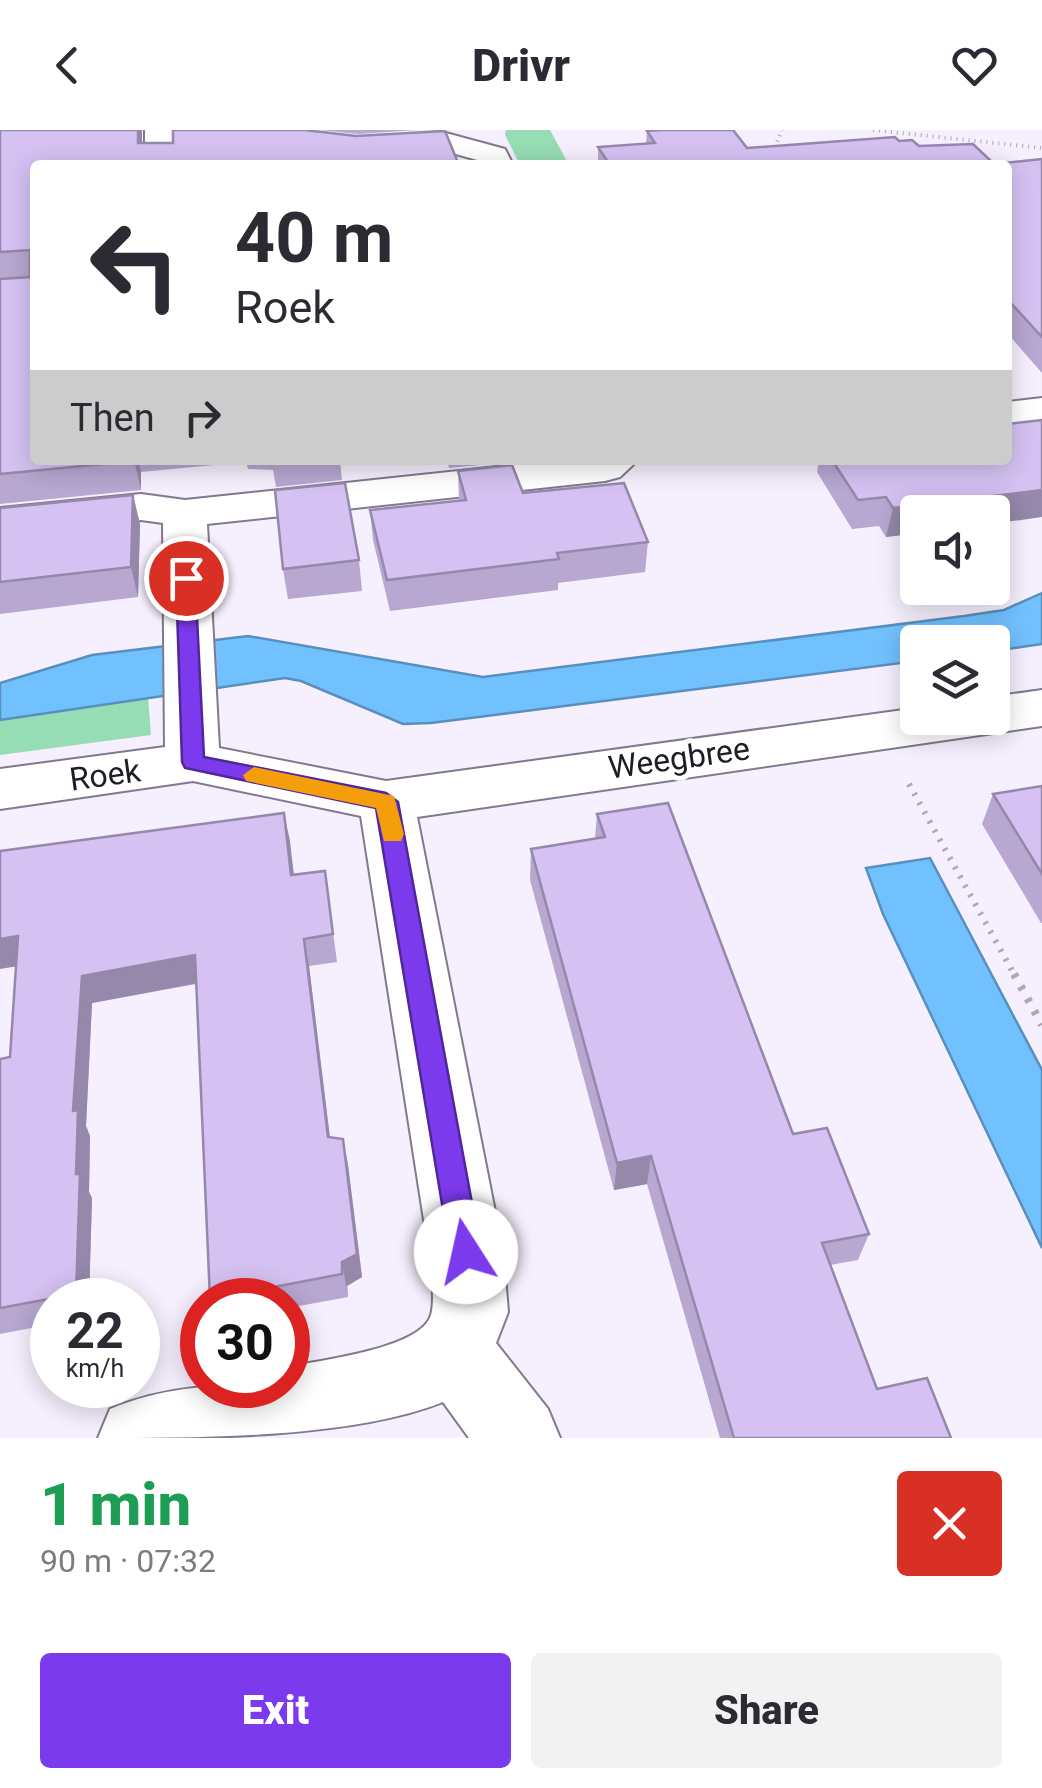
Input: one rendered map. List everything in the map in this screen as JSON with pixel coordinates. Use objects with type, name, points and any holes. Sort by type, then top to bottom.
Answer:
[{"type":"street","points":[[160,130],[160,160]]},
{"type":"street","points":[[338,144],[358,147],[442,141],[494,155],[496,160]]},
{"type":"street","points":[[0,521],[141,507],[185,513],[609,465]]},
{"type":"street","points":[[185,513],[193,762]]},
{"type":"street","points":[[1010,712],[1042,708]]},
{"type":"street","name":"Weegbree","points":[[386,802],[900,727]]},
{"type":"street","name":"Roek","points":[[0,789],[193,762],[386,802]]},
{"type":"street","points":[[138,1438],[298,1422],[401,1383],[454,1352],[470,1312],[466,1252],[386,802]]},
{"type":"street","points":[[454,1352],[519,1438]]},
{"type":"path","points":[[775,146],[782,130]]},
{"type":"path","points":[[874,130],[1042,148]]},
{"type":"path","points":[[879,730],[1042,1025]]},
{"type":"green space","points":[[506,130],[550,130],[566,160],[518,160]]},
{"type":"green space","points":[[148,696],[151,735],[0,755],[0,720]]},
{"type":"water","points":[[1042,593],[1042,644],[1010,649],[1010,625],[900,625],[900,663],[431,723],[403,724],[301,681],[285,678],[0,720],[0,683],[92,655],[248,636],[483,677],[1004,610]]},
{"type":"water","points":[[930,858],[1042,1070],[1042,1248],[883,914],[866,868]]},
{"type":"building","points":[[0,130],[138,130],[138,143],[173,143],[173,130],[305,130],[356,136],[445,131],[457,160],[30,160],[30,250],[0,252]]},
{"type":"building","points":[[733,130],[747,148],[895,137],[899,141],[912,140],[919,146],[973,144],[990,160],[607,160],[598,147],[655,143],[647,131]]},
{"type":"building","points":[[1042,159],[1042,337],[1012,304],[1012,162]]},
{"type":"building","points":[[30,277],[30,465],[93,465],[0,474],[0,279]]},
{"type":"building","points":[[1042,420],[1042,490],[1001,495],[900,495],[900,507],[893,508],[886,497],[858,500],[835,465],[1012,465],[1012,424]]},
{"type":"building","points":[[512,465],[523,493],[624,483],[648,542],[557,553],[559,559],[387,580],[370,510],[466,500],[458,471]]},
{"type":"building","points":[[345,483],[359,560],[283,569],[275,490]]},
{"type":"building","points":[[133,495],[131,567],[0,582],[0,508]]},
{"type":"building","points":[[1042,786],[1042,874],[993,794]]},
{"type":"building","points":[[668,803],[793,1134],[827,1128],[869,1234],[822,1243],[877,1389],[927,1378],[951,1438],[734,1438],[651,1156],[617,1163],[531,849],[605,837],[597,814]]},
{"type":"building","points":[[284,813],[291,875],[325,871],[333,934],[304,939],[328,1137],[343,1139],[357,1254],[342,1262],[342,1274],[310,1280],[209,1278],[195,955],[82,976],[73,1111],[78,1110],[76,1174],[80,1174],[77,1278],[30,1278],[30,1302],[0,1308],[0,1059],[10,1057],[18,936],[0,939],[0,851]]},
{"type":"slow traffic","points":[[254,775],[386,802],[392,834]]},
{"type":"route","points":[[186,578],[193,762],[386,802],[466,1252]]}]
